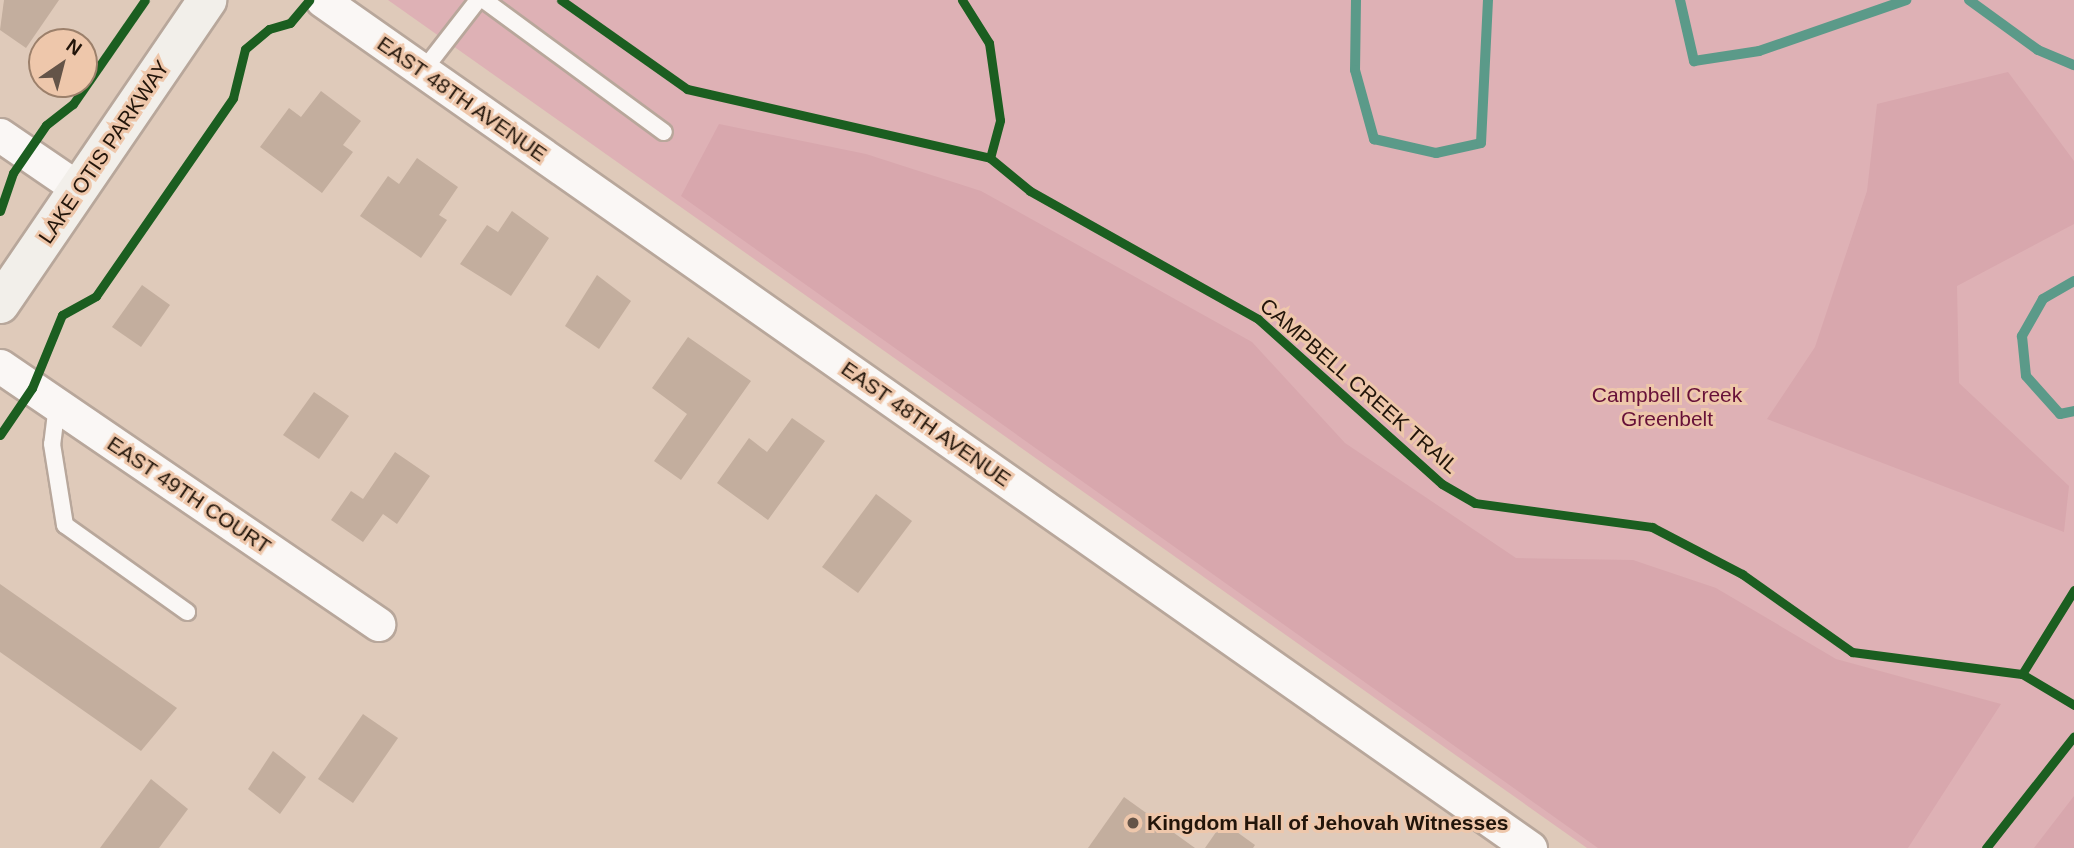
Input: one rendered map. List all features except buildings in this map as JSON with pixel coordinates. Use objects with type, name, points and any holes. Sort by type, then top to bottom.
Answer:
[{"type":"main road","name":"LAKE OTIS PARKWAY","points":[[0,304],[207,0]]},
{"type":"street","name":"EAST 48TH AVENUE","points":[[322,0],[1530,848]]},
{"type":"street","points":[[0,135],[79,189]]},
{"type":"street","name":"EAST 49TH COURT","points":[[0,366],[378,624]]},
{"type":"lane","points":[[422,72],[478,0]]},
{"type":"lane","points":[[484,0],[664,132]]},
{"type":"lane","points":[[57,405],[52,444],[65,525],[187,612]]},
{"type":"green space","name":"Campbell Creek Greenbelt","points":[[388,0],[2074,0],[2074,848],[1587,848]]},
{"type":"shaded area","points":[[2008,72],[2074,161],[2074,224],[1957,286],[1959,383],[2069,486],[2064,532],[1767,419],[1815,347],[1867,191],[1877,104]]},
{"type":"shaded area","points":[[719,124],[866,154],[981,191],[1252,342],[1345,443],[1516,558],[1633,560],[1716,588],[1836,659],[2001,704],[1908,848],[1598,848],[681,196]]},
{"type":"shaded area","points":[[2074,796],[2074,848],[2034,848]]},
{"type":"waterway","points":[[1356,0],[1355,70],[1374,139],[1436,153],[1481,143],[1488,0]]},
{"type":"waterway","points":[[1680,0],[1694,61],[1759,51],[1906,0]]},
{"type":"waterway","points":[[1969,0],[2038,50],[2074,65]]},
{"type":"waterway","points":[[2074,281],[2043,299],[2022,336],[2026,376],[2060,414],[2074,411]]},
{"type":"cycle path","points":[[0,211],[13,173],[46,125],[73,104],[145,0]]},
{"type":"cycle path","points":[[0,435],[32,388],[62,315],[96,296],[233,98],[245,49],[269,29],[290,23],[309,0]]},
{"type":"cycle path","points":[[561,0],[687,89],[990,158],[1000,120],[989,43],[962,0]]},
{"type":"cycle path","name":"CAMPBELL CREEK TRAIL","points":[[990,158],[1030,191],[1258,319],[1442,484],[1475,503],[1652,527],[1742,574],[1852,652],[2022,674],[2074,705]]},
{"type":"cycle path","points":[[2022,674],[2074,590]]},
{"type":"cycle path","points":[[1986,848],[2074,736]]},
{"type":"place","name":"Kingdom Hall of Jehovah Witnesses","points":[[1133,823]]}]
